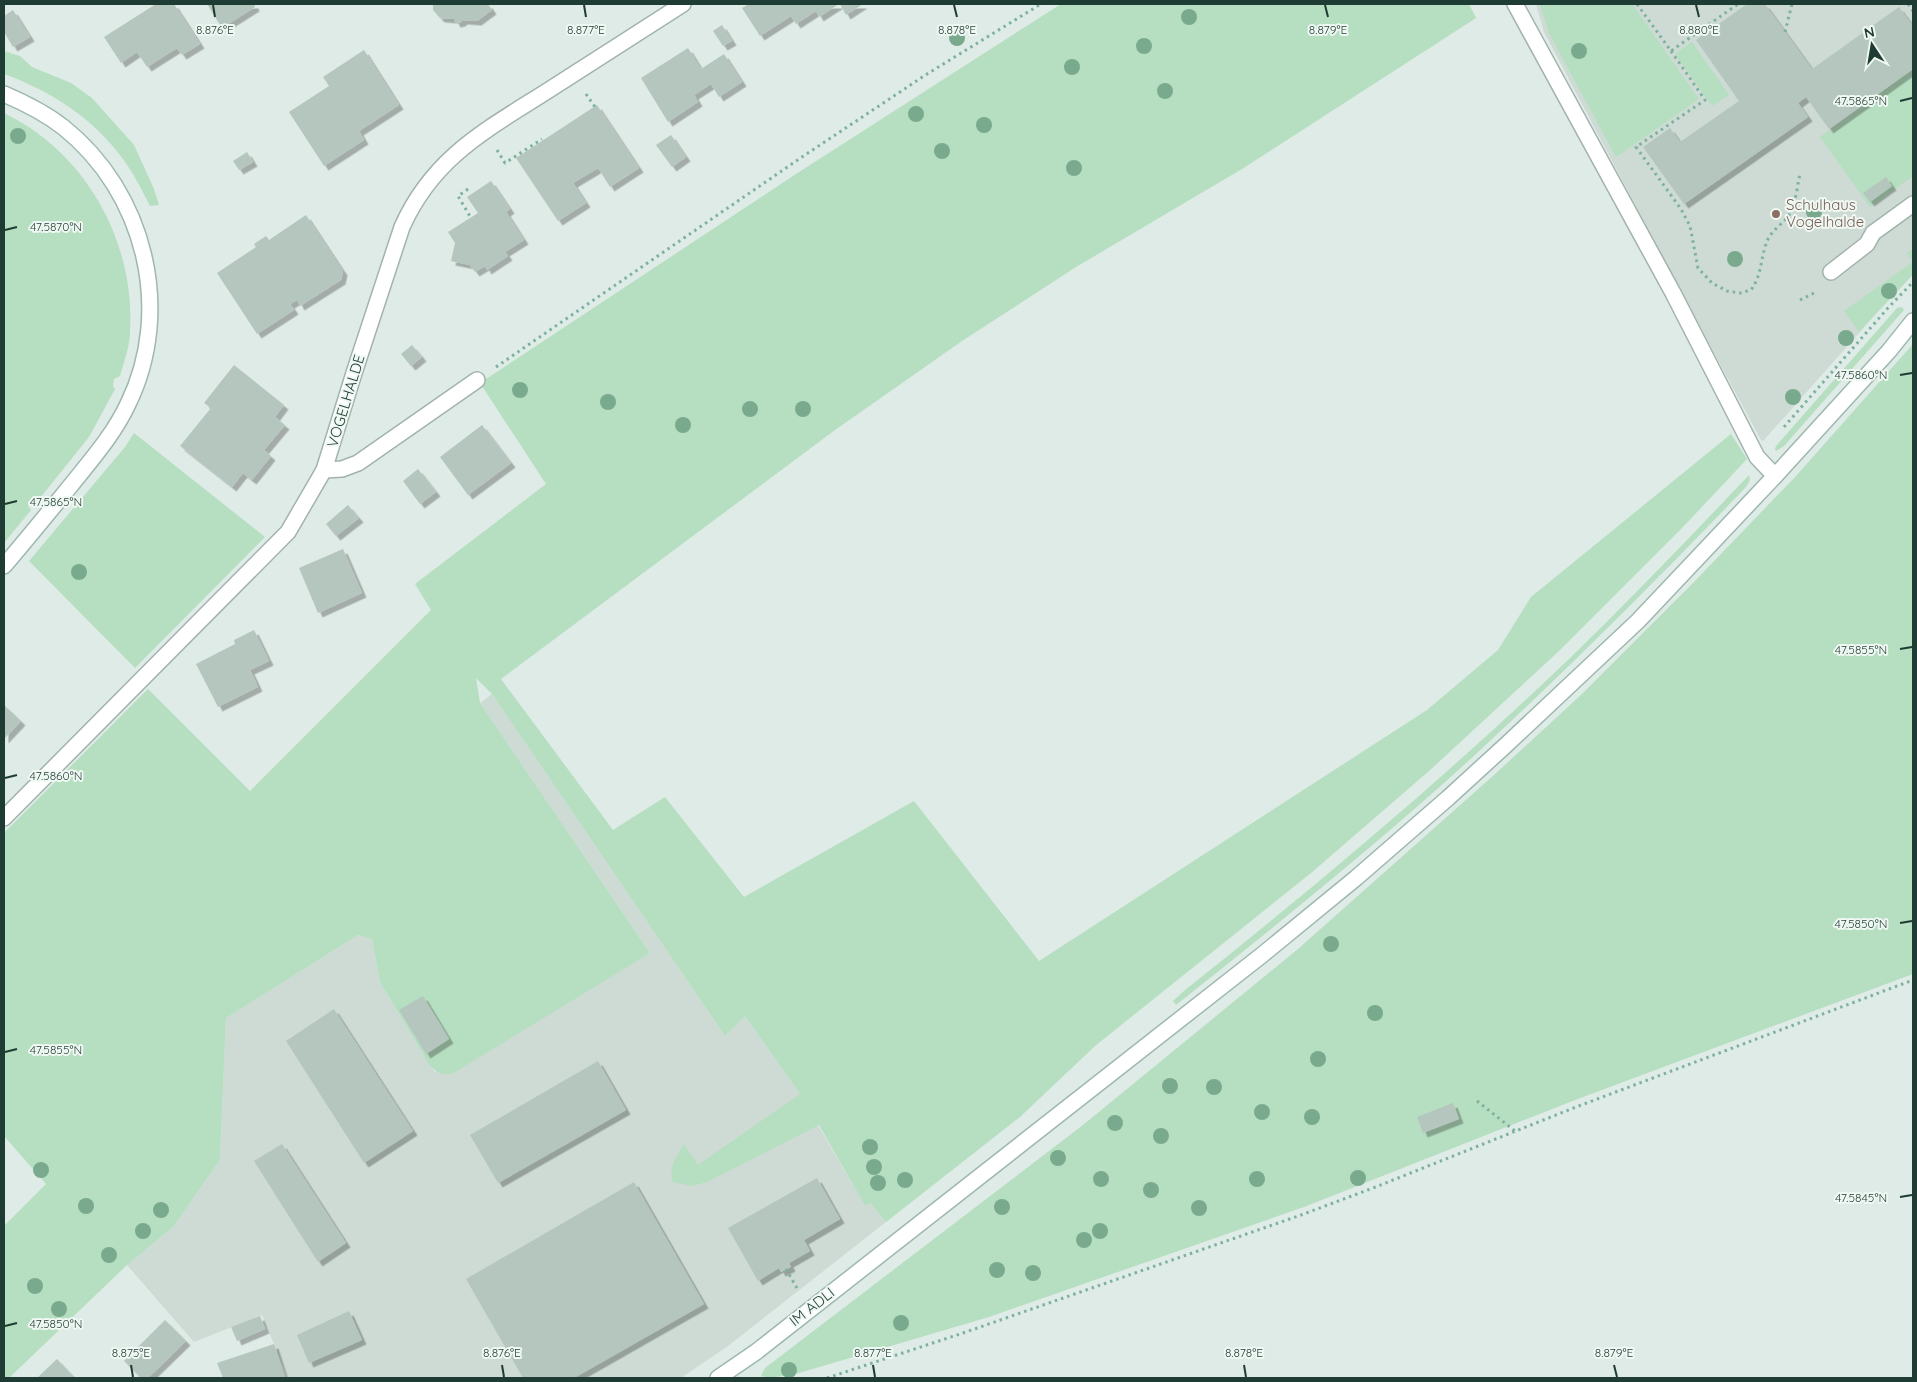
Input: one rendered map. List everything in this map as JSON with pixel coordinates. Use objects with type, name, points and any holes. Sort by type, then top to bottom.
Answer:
[{"type":"street","name":"VOGELHALDE","points":[[4,818],[288,532],[324,470],[402,227],[409,211],[423,189],[449,159],[484,131],[683,4]]},
{"type":"street","points":[[1515,4],[1673,293],[1757,457],[1776,476]]},
{"type":"street","points":[[4,94],[38,110],[63,126],[79,140],[109,176],[121,195],[139,235],[147,270],[150,306],[147,350],[134,390],[121,416],[98,452],[4,566]]},
{"type":"street","points":[[1831,272],[1867,244],[1874,233],[1913,204]]},
{"type":"street","name":"IM ADLI","points":[[718,1378],[756,1352],[1262,955],[1356,878],[1441,804],[1638,620],[1776,476],[1889,351],[1913,320]]},
{"type":"street","points":[[324,470],[342,469],[358,463],[477,380]]},
{"type":"path","points":[[477,380],[802,157],[927,74],[1041,4]]},
{"type":"path","points":[[1637,4],[1705,100],[1636,147],[1681,209],[1690,226],[1698,268],[1712,283],[1727,291],[1740,293],[1751,290],[1758,280],[1764,249],[1770,236],[1788,216],[1794,202],[1800,174]]},
{"type":"path","points":[[1671,51],[1738,4]]},
{"type":"path","points":[[1785,32],[1792,4]]},
{"type":"path","points":[[1908,4],[1913,11]]},
{"type":"path","points":[[484,131],[505,163],[542,139]]},
{"type":"path","points":[[468,189],[458,196],[471,218]]},
{"type":"path","points":[[1783,427],[1886,309],[1913,282]]},
{"type":"path","points":[[1800,300],[1811,294]]},
{"type":"path","points":[[827,1378],[963,1333],[1301,1215],[1515,1131],[1913,980]]},
{"type":"path","points":[[1477,1102],[1515,1131]]},
{"type":"path","points":[[786,1269],[800,1295]]},
{"type":"shaded area","name":"Schulhaus Vogelhalde","points":[[1536,4],[1913,4],[1913,275],[1763,441],[1677,284],[1544,32]]},
{"type":"shaded area","points":[[492,694],[725,1036],[745,1016],[800,1094],[865,1206],[870,1203],[886,1222],[728,1346],[681,1378],[288,1378],[262,1315],[194,1342],[127,1265],[173,1227],[220,1160],[226,1018],[358,935],[372,939],[380,982],[435,1072],[650,953],[480,703]]},
{"type":"green space","points":[[1061,4],[1469,4],[1476,18],[1242,169],[1076,267],[962,341],[835,430],[501,679],[613,830],[665,797],[744,897],[914,801],[1039,961],[1427,710],[1498,650],[1531,597],[1731,434],[1747,459],[1683,527],[1559,651],[1429,771],[1311,873],[1095,1046],[1020,1117],[886,1222],[870,1203],[865,1206],[819,1125],[707,1182],[692,1186],[672,1182],[673,1166],[684,1144],[698,1165],[800,1094],[745,1016],[725,1036],[492,694],[476,678],[480,703],[650,953],[452,1074],[438,1072],[428,1063],[380,982],[372,939],[358,935],[226,1018],[220,1160],[173,1227],[127,1265],[9,1378],[4,1378],[4,1226],[46,1184],[4,1136],[4,833],[148,689],[250,791],[431,610],[415,584],[546,484],[480,383],[796,174]]},
{"type":"green space","points":[[1540,4],[1632,4],[1699,99],[1616,157],[1549,33]]},
{"type":"green space","points":[[1692,42],[1729,95],[1712,106],[1675,54]]},
{"type":"green space","points":[[4,51],[20,56],[32,67],[71,83],[92,98],[134,145],[154,189],[159,205],[150,206],[123,159],[111,144],[85,119],[38,89],[4,74]]},
{"type":"green space","points":[[1913,69],[1913,176],[1870,207],[1820,137]]},
{"type":"green space","points":[[4,113],[33,130],[59,151],[81,176],[100,203],[114,233],[124,265],[129,297],[130,337],[120,376],[114,379],[113,386],[115,389],[89,437],[40,498],[28,506],[31,510],[4,543]]},
{"type":"green space","points":[[1913,249],[1913,262],[1907,253]]},
{"type":"green space","points":[[1913,262],[1913,274],[1859,332],[1844,311]]},
{"type":"green space","points":[[1902,307],[1904,310],[1784,446],[1776,451],[1776,446],[1897,308]]},
{"type":"green space","points":[[1913,344],[1913,974],[1575,1100],[1304,1207],[989,1317],[799,1373],[770,1378],[761,1376],[765,1368],[1083,1125],[1298,949],[1494,775],[1582,694],[1692,584],[1796,476]]},
{"type":"green space","points":[[134,433],[265,537],[135,668],[29,561],[125,447]]},
{"type":"green space","points":[[1749,475],[1750,480],[1746,487],[1511,722],[1366,851],[1176,1005],[1173,1001],[1185,990],[1381,829],[1523,703],[1615,614]]},
{"type":"building","points":[[156,4],[174,4],[200,44],[182,55],[177,48],[147,67],[137,52],[121,63],[104,37]]},
{"type":"building","points":[[207,4],[254,4],[255,7],[222,28]]},
{"type":"building","points":[[433,4],[488,4],[492,10],[477,21],[463,20],[456,23],[454,19],[440,18],[433,10]]},
{"type":"building","points":[[749,4],[839,4],[819,17],[816,11],[796,24],[791,16],[760,36],[742,8]]},
{"type":"building","points":[[840,4],[863,4],[846,15]]},
{"type":"building","points":[[1747,4],[1765,4],[1812,69],[1899,7],[1913,26],[1913,69],[1829,129],[1806,97],[1798,103],[1808,117],[1684,204],[1643,147],[1670,128],[1680,142],[1739,101],[1696,40]]},
{"type":"building","points":[[13,10],[30,37],[13,47],[4,32],[4,16]]},
{"type":"building","points":[[722,25],[732,41],[723,46],[713,31]]},
{"type":"building","points":[[688,48],[701,69],[724,54],[742,82],[719,97],[711,84],[694,95],[698,102],[668,122],[641,78]]},
{"type":"building","points":[[364,50],[399,105],[359,131],[364,140],[324,166],[289,112],[329,86],[323,77]]},
{"type":"building","points":[[597,105],[639,168],[610,187],[598,168],[573,183],[586,203],[558,221],[516,158]]},
{"type":"building","points":[[671,135],[686,157],[672,167],[656,145]]},
{"type":"building","points":[[247,152],[253,162],[239,170],[233,161]]},
{"type":"building","points":[[1886,177],[1892,186],[1870,202],[1863,193]]},
{"type":"building","points":[[491,181],[510,209],[506,212],[524,240],[505,252],[508,256],[487,270],[485,266],[475,272],[470,265],[451,261],[455,243],[448,232],[478,213],[467,197]]},
{"type":"building","points":[[306,215],[343,271],[341,280],[300,306],[297,300],[290,304],[294,310],[257,334],[217,273],[256,247],[254,244],[266,236],[269,240]]},
{"type":"building","points":[[412,345],[422,357],[411,366],[401,354]]},
{"type":"building","points":[[234,365],[284,405],[275,417],[285,425],[264,450],[271,456],[252,480],[243,473],[232,487],[180,446],[211,408],[204,403]]},
{"type":"building","points":[[482,425],[511,463],[468,495],[440,457]]},
{"type":"building","points":[[418,469],[436,492],[420,504],[403,481]]},
{"type":"building","points":[[348,505],[359,518],[336,536],[326,524]]},
{"type":"building","points":[[343,549],[362,593],[318,613],[299,568]]},
{"type":"building","points":[[254,630],[269,661],[250,670],[258,687],[218,707],[196,664],[235,644],[234,640]]},
{"type":"building","points":[[4,705],[21,721],[4,739]]},
{"type":"building","points":[[423,996],[449,1039],[426,1054],[399,1010]]},
{"type":"building","points":[[334,1009],[413,1131],[364,1163],[286,1041]]},
{"type":"building","points":[[598,1061],[626,1110],[498,1183],[470,1135]]},
{"type":"building","points":[[1453,1103],[1459,1119],[1423,1133],[1417,1117]]},
{"type":"building","points":[[282,1144],[346,1243],[318,1262],[254,1161]]},
{"type":"building","points":[[817,1178],[840,1219],[804,1240],[810,1251],[789,1263],[791,1267],[781,1272],[779,1268],[758,1281],[728,1228]]},
{"type":"building","points":[[634,1182],[704,1304],[574,1378],[523,1378],[466,1279]]},
{"type":"building","points":[[349,1311],[362,1340],[309,1363],[297,1335]]},
{"type":"building","points":[[260,1316],[265,1329],[237,1341],[231,1327]]},
{"type":"building","points":[[165,1320],[186,1341],[148,1378],[141,1378],[124,1361]]},
{"type":"building","points":[[274,1344],[285,1378],[223,1378],[217,1363]]},
{"type":"building","points":[[57,1359],[75,1378],[37,1378]]},
{"type":"place","name":"Schulhaus Vogelhalde","points":[[1776,214]]}]
